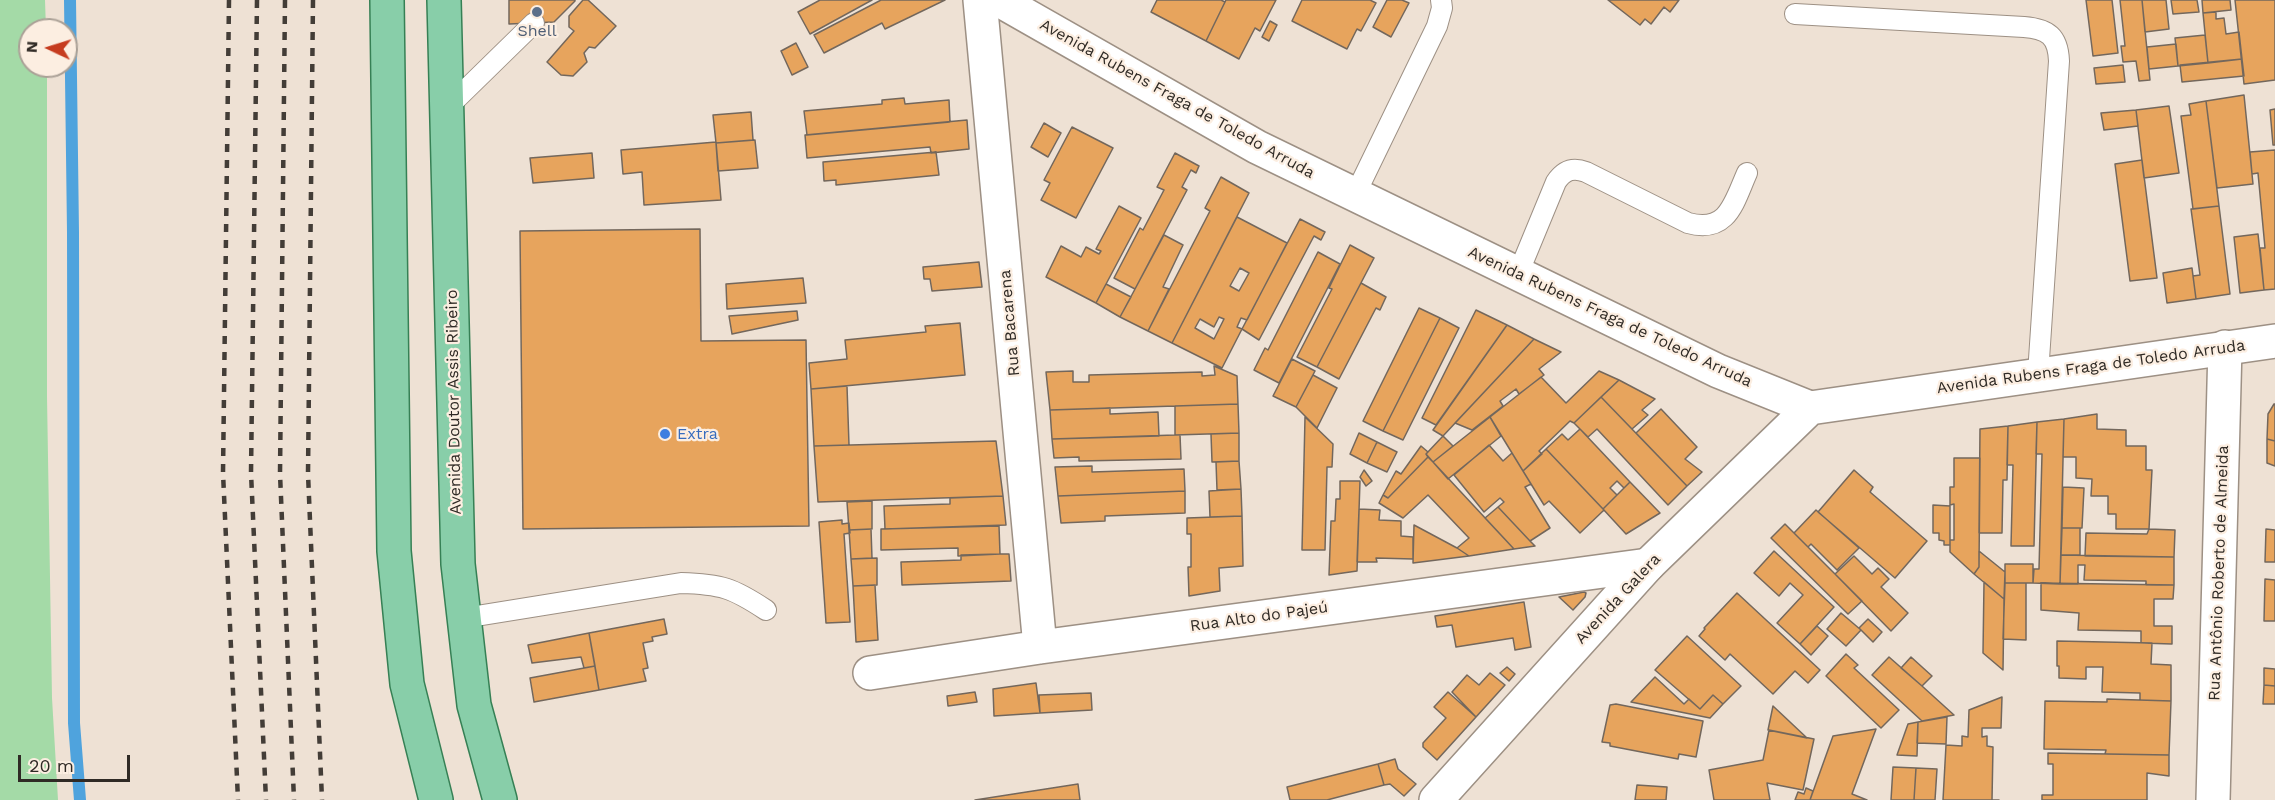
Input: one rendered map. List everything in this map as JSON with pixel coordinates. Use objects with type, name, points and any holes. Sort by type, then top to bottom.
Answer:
[{"type":"main road","points":[[387,0],[394,551],[406,684],[436,800]]},
{"type":"main road","name":"Avenida Doutor Assis Ribeiro","points":[[444,0],[458,564],[474,705],[500,800]]},
{"type":"street","name":"Rua Bacarena","points":[[980,0],[1040,647]]},
{"type":"street","name":"Avenida Rubens Fraga de Toledo Arruda","points":[[999,0],[1257,147],[1718,371],[1810,408],[2225,346],[2275,341]]},
{"type":"street","name":"Rua Antônio Roberto de Almeida","points":[[2213,800],[2225,346]]},
{"type":"street","name":"Avenida Galera","points":[[1436,800],[1648,565],[1810,408]]},
{"type":"street","name":"Rua Alto do Pajeú","points":[[870,673],[1040,647],[1648,565]]},
{"type":"lane","points":[[1355,195],[1437,26],[1442,8],[1441,0]]},
{"type":"lane","points":[[1795,14],[2040,28],[2052,36],[2058,47],[2059,61],[2038,375]]},
{"type":"lane","points":[[447,108],[534,23]]},
{"type":"lane","points":[[1518,274],[1556,182],[1568,170],[1577,169],[1586,172],[1698,226],[1719,222],[1728,214],[1747,173]]},
{"type":"lane","points":[[464,618],[681,583],[710,583],[740,592],[766,610]]},
{"type":"green space","points":[[0,0],[45,0],[46,18],[18,18],[18,78],[47,78],[47,397],[52,698],[58,800],[0,800]]},
{"type":"building","name":"Shell","points":[[509,0],[575,1],[554,22],[509,24]]},
{"type":"building","points":[[583,0],[588,0],[616,26],[595,48],[589,47],[584,53],[587,62],[573,76],[561,75],[547,62],[574,31],[569,27],[569,16]]},
{"type":"building","points":[[820,0],[872,0],[810,34],[798,12]]},
{"type":"building","points":[[881,0],[945,0],[885,29],[882,23],[824,53],[814,35]]},
{"type":"building","points":[[1157,0],[1221,0],[1225,2],[1206,41],[1151,12]]},
{"type":"building","points":[[1226,0],[1276,0],[1260,31],[1255,28],[1239,59],[1206,41]]},
{"type":"building","points":[[1302,0],[1370,0],[1376,3],[1361,31],[1357,29],[1347,49],[1292,21]]},
{"type":"building","points":[[1387,0],[1402,0],[1409,3],[1391,37],[1373,27]]},
{"type":"building","points":[[1608,0],[1679,0],[1670,12],[1664,7],[1651,24],[1645,19],[1640,25]]},
{"type":"building","points":[[2086,0],[2112,0],[2118,53],[2093,56]]},
{"type":"building","points":[[2120,0],[2142,0],[2150,80],[2139,81],[2136,61],[2123,62],[2121,46],[2125,46]]},
{"type":"building","points":[[2142,0],[2166,0],[2169,29],[2145,32]]},
{"type":"building","points":[[2171,0],[2197,0],[2199,12],[2173,14]]},
{"type":"building","points":[[2202,0],[2230,0],[2231,10],[2203,13]]},
{"type":"building","points":[[2235,0],[2275,0],[2275,80],[2244,84]]},
{"type":"building","points":[[2216,12],[2216,19],[2224,18],[2226,34],[2239,32],[2242,59],[2208,63],[2203,13]]},
{"type":"building","points":[[1270,21],[1277,25],[1269,41],[1262,37]]},
{"type":"building","points":[[2205,35],[2208,63],[2178,66],[2175,38]]},
{"type":"building","points":[[796,43],[808,67],[792,75],[781,51]]},
{"type":"building","points":[[2176,44],[2178,66],[2149,69],[2147,47]]},
{"type":"building","points":[[2242,59],[2244,76],[2182,82],[2180,65]]},
{"type":"building","points":[[2123,65],[2125,82],[2096,84],[2094,68]]},
{"type":"building","points":[[2244,95],[2253,184],[2217,188],[2206,101]]},
{"type":"building","points":[[904,98],[905,104],[949,100],[950,122],[807,135],[804,111],[882,104],[882,100]]},
{"type":"building","points":[[2206,101],[2219,206],[2193,209],[2181,116],[2191,115],[2189,104]]},
{"type":"building","points":[[2169,106],[2179,173],[2144,178],[2136,110]]},
{"type":"building","points":[[2275,109],[2275,145],[2273,145],[2270,110]]},
{"type":"building","points":[[2136,110],[2138,126],[2104,130],[2101,113]]},
{"type":"building","points":[[751,112],[753,140],[716,143],[713,115]]},
{"type":"building","points":[[967,120],[969,149],[931,153],[930,147],[807,158],[805,135]]},
{"type":"building","points":[[1044,123],[1061,133],[1048,157],[1031,147]]},
{"type":"building","points":[[1072,127],[1113,148],[1076,218],[1041,200],[1050,183],[1044,180]]},
{"type":"building","points":[[755,140],[758,168],[718,171],[716,143]]},
{"type":"building","points":[[716,142],[721,200],[644,205],[642,172],[623,174],[621,150]]},
{"type":"building","points":[[2275,150],[2275,289],[2264,290],[2260,248],[2265,248],[2258,173],[2252,174],[2250,152]]},
{"type":"building","points":[[936,152],[939,175],[836,185],[836,180],[824,181],[823,162]]},
{"type":"building","points":[[592,153],[594,178],[533,183],[530,158]]},
{"type":"building","points":[[1175,153],[1199,166],[1196,173],[1191,170],[1182,187],[1187,190],[1135,289],[1114,278],[1140,228],[1143,230],[1164,190],[1157,187]]},
{"type":"building","points":[[2142,160],[2157,278],[2130,281],[2115,164]]},
{"type":"building","points":[[1221,177],[1249,193],[1172,343],[1148,331],[1210,211],[1205,208]]},
{"type":"building","points":[[1119,206],[1141,218],[1096,303],[1046,277],[1061,246],[1081,257],[1086,247],[1099,254],[1101,251],[1096,249]]},
{"type":"building","points":[[2219,206],[2230,294],[2196,299],[2193,276],[2200,275],[2191,209]]},
{"type":"building","points":[[1237,217],[1287,243],[1247,320],[1241,318],[1237,327],[1242,329],[1222,368],[1172,343]],"holes":[[[1240,268],[1249,273],[1239,291],[1230,286]],[[1219,317],[1224,319],[1214,339],[1195,328],[1200,319],[1214,327]]]},
{"type":"building","points":[[1300,219],[1325,232],[1321,240],[1314,236],[1259,340],[1242,329]]},
{"type":"building","name":"Extra","points":[[700,229],[701,341],[806,340],[809,526],[523,529],[520,231]]},
{"type":"building","points":[[2258,234],[2264,290],[2240,293],[2234,237]]},
{"type":"building","points":[[1164,235],[1183,245],[1163,287],[1169,289],[1148,331],[1120,317]]},
{"type":"building","points":[[1350,245],[1374,258],[1317,367],[1297,357],[1332,289],[1329,288]]},
{"type":"building","points":[[1318,252],[1340,264],[1279,383],[1254,370],[1265,348],[1268,350]]},
{"type":"building","points":[[979,262],[982,287],[932,291],[930,279],[924,279],[923,267]]},
{"type":"building","points":[[2192,268],[2196,299],[2167,303],[2163,273]]},
{"type":"building","points":[[803,278],[806,303],[727,309],[726,284]]},
{"type":"building","points":[[1361,283],[1386,297],[1380,310],[1376,308],[1339,379],[1317,367]]},
{"type":"building","points":[[1106,284],[1131,297],[1120,317],[1096,303]]},
{"type":"building","points":[[1419,308],[1440,318],[1383,431],[1363,421]]},
{"type":"building","points":[[1476,310],[1507,325],[1436,425],[1422,418]]},
{"type":"building","points":[[797,311],[798,320],[732,334],[729,316]]},
{"type":"building","points":[[1440,318],[1459,328],[1403,440],[1383,431]]},
{"type":"building","points":[[960,323],[965,375],[811,389],[809,363],[847,359],[845,340],[926,332],[925,326]]},
{"type":"building","points":[[1507,325],[1534,339],[1443,436],[1433,430]]},
{"type":"building","points":[[1534,339],[1561,352],[1539,369],[1544,375],[1519,394],[1516,389],[1500,401],[1503,406],[1472,430],[1455,423]]},
{"type":"building","points":[[1292,359],[1315,371],[1296,407],[1273,396]]},
{"type":"building","points":[[1214,366],[1237,376],[1238,404],[1050,410],[1046,372],[1073,371],[1073,382],[1089,382],[1089,375],[1202,372],[1202,376],[1215,375]]},
{"type":"building","points":[[1599,371],[1619,380],[1574,423],[1570,421],[1539,451],[1542,454],[1523,471],[1490,417],[1541,377],[1566,403]]},
{"type":"building","points":[[1313,375],[1337,388],[1317,428],[1296,407]]},
{"type":"building","points":[[1619,380],[1655,399],[1642,410],[1648,415],[1632,429],[1601,397]]},
{"type":"building","points":[[847,386],[849,445],[814,446],[811,389]]},
{"type":"building","points":[[1601,397],[1687,486],[1668,505],[1597,429],[1588,437],[1574,423]]},
{"type":"building","points":[[1238,404],[1239,433],[1175,435],[1175,406]]},
{"type":"building","points":[[2274,404],[2275,441],[2267,439],[2268,414]]},
{"type":"building","points":[[1110,408],[1110,414],[1158,412],[1159,436],[1052,439],[1050,410]]},
{"type":"building","points":[[1661,409],[1697,447],[1685,459],[1702,472],[1687,486],[1636,433]]},
{"type":"building","points":[[2097,414],[2097,429],[2126,430],[2126,446],[2146,446],[2146,470],[2152,470],[2149,529],[2116,529],[2116,514],[2108,514],[2108,496],[2091,496],[2092,479],[2076,478],[2076,457],[2063,457],[2064,419]]},
{"type":"building","points":[[1305,417],[1333,444],[1332,467],[1327,467],[1325,550],[1302,550]]},
{"type":"building","points":[[1490,417],[1501,436],[1448,479],[1433,462]]},
{"type":"building","points":[[2064,419],[2060,584],[2033,583],[2034,569],[2039,569],[2042,454],[2036,454],[2037,422]]},
{"type":"building","points":[[2037,422],[2034,546],[2011,546],[2013,465],[2007,465],[2008,426]]},
{"type":"building","points":[[2008,426],[2007,480],[2003,480],[2002,533],[1979,533],[1980,429]]},
{"type":"building","points":[[1580,429],[1630,482],[1624,488],[1617,481],[1610,488],[1617,495],[1603,509],[1546,449],[1562,434],[1568,440]]},
{"type":"building","points":[[1239,433],[1239,461],[1212,462],[1211,434]]},
{"type":"building","points":[[1359,433],[1377,442],[1367,463],[1350,454]]},
{"type":"building","points":[[1180,435],[1181,459],[1079,461],[1079,457],[1054,458],[1052,439]]},
{"type":"building","points":[[1443,436],[1453,446],[1433,462],[1426,454]]},
{"type":"building","points":[[2267,439],[2275,441],[2275,466],[2267,463]]},
{"type":"building","points":[[996,441],[1003,496],[818,502],[814,446]]},
{"type":"building","points":[[1377,442],[1397,452],[1387,472],[1367,463]]},
{"type":"building","points":[[1489,445],[1503,461],[1512,453],[1531,484],[1525,487],[1550,528],[1530,541],[1498,507],[1504,502],[1500,498],[1484,512],[1454,475]]},
{"type":"building","points":[[1421,446],[1428,452],[1426,454],[1428,457],[1388,498],[1383,495],[1396,471],[1401,474]]},
{"type":"building","points":[[1546,449],[1604,510],[1580,533],[1549,501],[1544,505],[1523,471]]},
{"type":"building","points":[[1428,457],[1514,549],[1469,556],[1457,548],[1469,538],[1428,495],[1403,518],[1379,503],[1383,495],[1388,498]]},
{"type":"building","points":[[1954,458],[1980,458],[1979,567],[1974,574],[1950,552],[1950,540],[1954,540],[1954,504],[1950,505],[1950,487],[1954,487]]},
{"type":"building","points":[[1239,461],[1241,489],[1217,490],[1216,462]]},
{"type":"building","points":[[1092,466],[1092,472],[1184,469],[1185,491],[1058,496],[1055,467]]},
{"type":"building","points":[[1364,470],[1372,481],[1366,486],[1360,477]]},
{"type":"building","points":[[1854,470],[1873,487],[1870,492],[1927,541],[1895,578],[1818,512]]},
{"type":"building","points":[[1340,481],[1360,481],[1357,571],[1329,575],[1331,521],[1335,521],[1336,499],[1340,499]]},
{"type":"building","points":[[1630,482],[1660,513],[1626,534],[1603,509]]},
{"type":"building","points":[[2063,487],[2084,488],[2082,528],[2062,528]]},
{"type":"building","points":[[1241,489],[1242,516],[1210,517],[1209,491]]},
{"type":"building","points":[[1185,491],[1185,513],[1105,516],[1105,521],[1061,523],[1058,496]]},
{"type":"building","points":[[1003,496],[1006,525],[885,529],[884,506],[950,504],[950,498]]},
{"type":"building","points":[[872,501],[872,529],[849,530],[847,502]]},
{"type":"building","points":[[1933,505],[1950,506],[1950,545],[1944,545],[1944,541],[1939,540],[1939,533],[1933,533]]},
{"type":"building","points":[[1498,507],[1535,546],[1514,549],[1485,518]]},
{"type":"building","points":[[1359,509],[1380,510],[1379,520],[1401,521],[1401,536],[1413,537],[1413,559],[1376,558],[1377,562],[1357,562]]},
{"type":"building","points":[[1816,510],[1859,548],[1837,570],[1811,544],[1808,547],[1794,533]]},
{"type":"building","points":[[1242,516],[1243,566],[1219,568],[1220,591],[1189,596],[1188,567],[1191,567],[1191,534],[1187,534],[1187,518]]},
{"type":"building","points":[[842,520],[842,524],[849,523],[850,533],[844,534],[850,622],[826,623],[819,522]]},
{"type":"building","points":[[1785,524],[1862,601],[1848,614],[1771,538]]},
{"type":"building","points":[[1414,525],[1457,548],[1469,556],[1413,563]]},
{"type":"building","points":[[999,526],[1000,554],[958,556],[958,548],[881,550],[881,529]]},
{"type":"building","points":[[2062,528],[2080,528],[2080,555],[2061,555]]},
{"type":"building","points":[[871,529],[872,558],[851,559],[849,530]]},
{"type":"building","points":[[2149,529],[2175,530],[2174,557],[2085,556],[2086,533],[2147,534]]},
{"type":"building","points":[[2266,529],[2275,530],[2275,562],[2265,562]]},
{"type":"building","points":[[1774,551],[1834,607],[1800,644],[1777,623],[1803,595],[1790,583],[1779,596],[1754,573]]},
{"type":"building","points":[[1979,551],[2005,572],[2004,599],[1974,574],[1979,567]]},
{"type":"building","points":[[1009,554],[1011,581],[902,585],[901,562],[961,560],[961,555]]},
{"type":"building","points":[[2061,555],[2174,557],[2174,585],[2146,585],[2146,581],[2084,580],[2085,565],[2078,565],[2078,584],[2060,584]]},
{"type":"building","points":[[1854,556],[1872,574],[1878,568],[1889,579],[1881,587],[1908,613],[1891,631],[1835,574]]},
{"type":"building","points":[[877,558],[877,585],[853,586],[851,559]]},
{"type":"building","points":[[2005,564],[2033,564],[2033,583],[2005,583]]},
{"type":"building","points":[[2265,579],[2275,580],[2275,621],[2264,621]]},
{"type":"building","points":[[1984,582],[2004,599],[2003,670],[1983,653]]},
{"type":"building","points":[[2005,583],[2026,583],[2026,640],[2003,639]]},
{"type":"building","points":[[2041,583],[2174,585],[2173,599],[2154,599],[2154,626],[2172,626],[2172,644],[2141,643],[2141,631],[2078,630],[2079,613],[2041,610]]},
{"type":"building","points":[[875,585],[878,640],[856,642],[853,586]]},
{"type":"building","points":[[1584,592],[1585,597],[1573,610],[1559,597]]},
{"type":"building","points":[[1737,593],[1820,670],[1808,683],[1795,671],[1773,694],[1730,654],[1725,660],[1699,636]]},
{"type":"building","points":[[1524,602],[1531,647],[1515,650],[1513,638],[1456,647],[1452,625],[1437,627],[1435,616]]},
{"type":"building","points":[[1841,613],[1861,630],[1846,646],[1827,629]]},
{"type":"building","points":[[664,619],[667,634],[652,637],[653,641],[643,643],[648,668],[643,669],[646,681],[599,690],[589,633]]},
{"type":"building","points":[[1868,619],[1882,632],[1873,642],[1859,628]]},
{"type":"building","points":[[1817,626],[1828,636],[1811,655],[1800,644]]},
{"type":"building","points":[[589,633],[595,666],[584,668],[581,657],[532,663],[528,645]]},
{"type":"building","points":[[1687,636],[1741,686],[1723,704],[1713,695],[1700,709],[1655,670]]},
{"type":"building","points":[[2057,641],[2152,643],[2151,664],[2171,665],[2171,701],[2140,700],[2140,693],[2102,692],[2103,667],[2086,667],[2086,679],[2059,678]]},
{"type":"building","points":[[1846,654],[1858,665],[1854,668],[1899,710],[1881,728],[1826,676]]},
{"type":"building","points":[[1889,657],[1954,715],[1922,721],[1872,675]]},
{"type":"building","points":[[1911,657],[1932,676],[1922,686],[1901,668]]},
{"type":"building","points":[[595,666],[599,690],[534,702],[530,678]]},
{"type":"building","points":[[1507,667],[1515,674],[1509,681],[1500,673]]},
{"type":"building","points":[[2264,668],[2275,669],[2275,686],[2264,685]]},
{"type":"building","points":[[1490,673],[1505,685],[1476,717],[1452,692],[1467,675],[1479,685]]},
{"type":"building","points":[[1655,677],[1684,704],[1689,699],[1700,709],[1713,695],[1723,704],[1710,718],[1631,702]]},
{"type":"building","points":[[1036,683],[1040,713],[994,716],[993,689]]},
{"type":"building","points":[[2264,685],[2275,686],[2275,704],[2263,704]]},
{"type":"building","points":[[975,692],[977,702],[948,706],[947,696]]},
{"type":"building","points":[[1448,692],[1476,717],[1437,760],[1423,747],[1423,743],[1446,718],[1434,707]]},
{"type":"building","points":[[1091,693],[1092,710],[1040,713],[1039,695]]},
{"type":"building","points":[[2002,697],[2001,728],[1982,728],[1982,737],[1987,736],[1987,746],[1993,747],[1992,800],[1943,800],[1946,745],[1962,746],[1962,736],[1968,737],[1969,710]]},
{"type":"building","points":[[2107,699],[2171,701],[2169,755],[2105,754],[2106,750],[2044,749],[2045,701],[2107,702]]},
{"type":"building","points":[[1616,704],[1703,721],[1696,757],[1679,754],[1678,759],[1610,746],[1610,743],[1602,742],[1610,705]]},
{"type":"building","points":[[1773,706],[1807,738],[1768,730]]},
{"type":"building","points":[[1947,717],[1946,744],[1917,743],[1918,722]]},
{"type":"building","points":[[1918,722],[1917,756],[1897,755],[1908,724]]},
{"type":"building","points":[[1876,729],[1852,794],[1867,800],[1810,800],[1833,736]]},
{"type":"building","points":[[1769,730],[1814,739],[1803,790],[1767,783],[1770,800],[1714,800],[1709,770],[1763,760]]},
{"type":"building","points":[[2048,753],[2169,755],[2169,776],[2147,773],[2147,800],[2042,800],[2042,795],[2053,795],[2053,764],[2048,764]]},
{"type":"building","points":[[1395,759],[1398,769],[1416,784],[1404,796],[1390,784],[1384,785],[1378,764]]},
{"type":"building","points":[[1378,764],[1384,785],[1327,800],[1290,800],[1287,787]]},
{"type":"building","points":[[1893,767],[1916,768],[1914,800],[1891,800]]},
{"type":"building","points":[[1916,768],[1937,769],[1935,800],[1914,800]]},
{"type":"building","points":[[1078,784],[1080,800],[975,800]]},
{"type":"building","points":[[1637,785],[1667,787],[1666,800],[1635,800]]},
{"type":"building","points":[[1806,788],[1813,791],[1810,800],[1795,800],[1798,792],[1804,794]]},
{"type":"waterway","points":[[70,0],[74,723],[80,800]]},
{"type":"railway","points":[[229,0],[223,473],[238,800]]},
{"type":"railway","points":[[257,0],[251,473],[266,800]]},
{"type":"railway","points":[[285,0],[280,474],[294,800]]},
{"type":"railway","points":[[313,0],[308,474],[322,800]]},
{"type":"place","name":"Shell","points":[[537,12]]},
{"type":"place","name":"Extra","points":[[665,434]]}]
